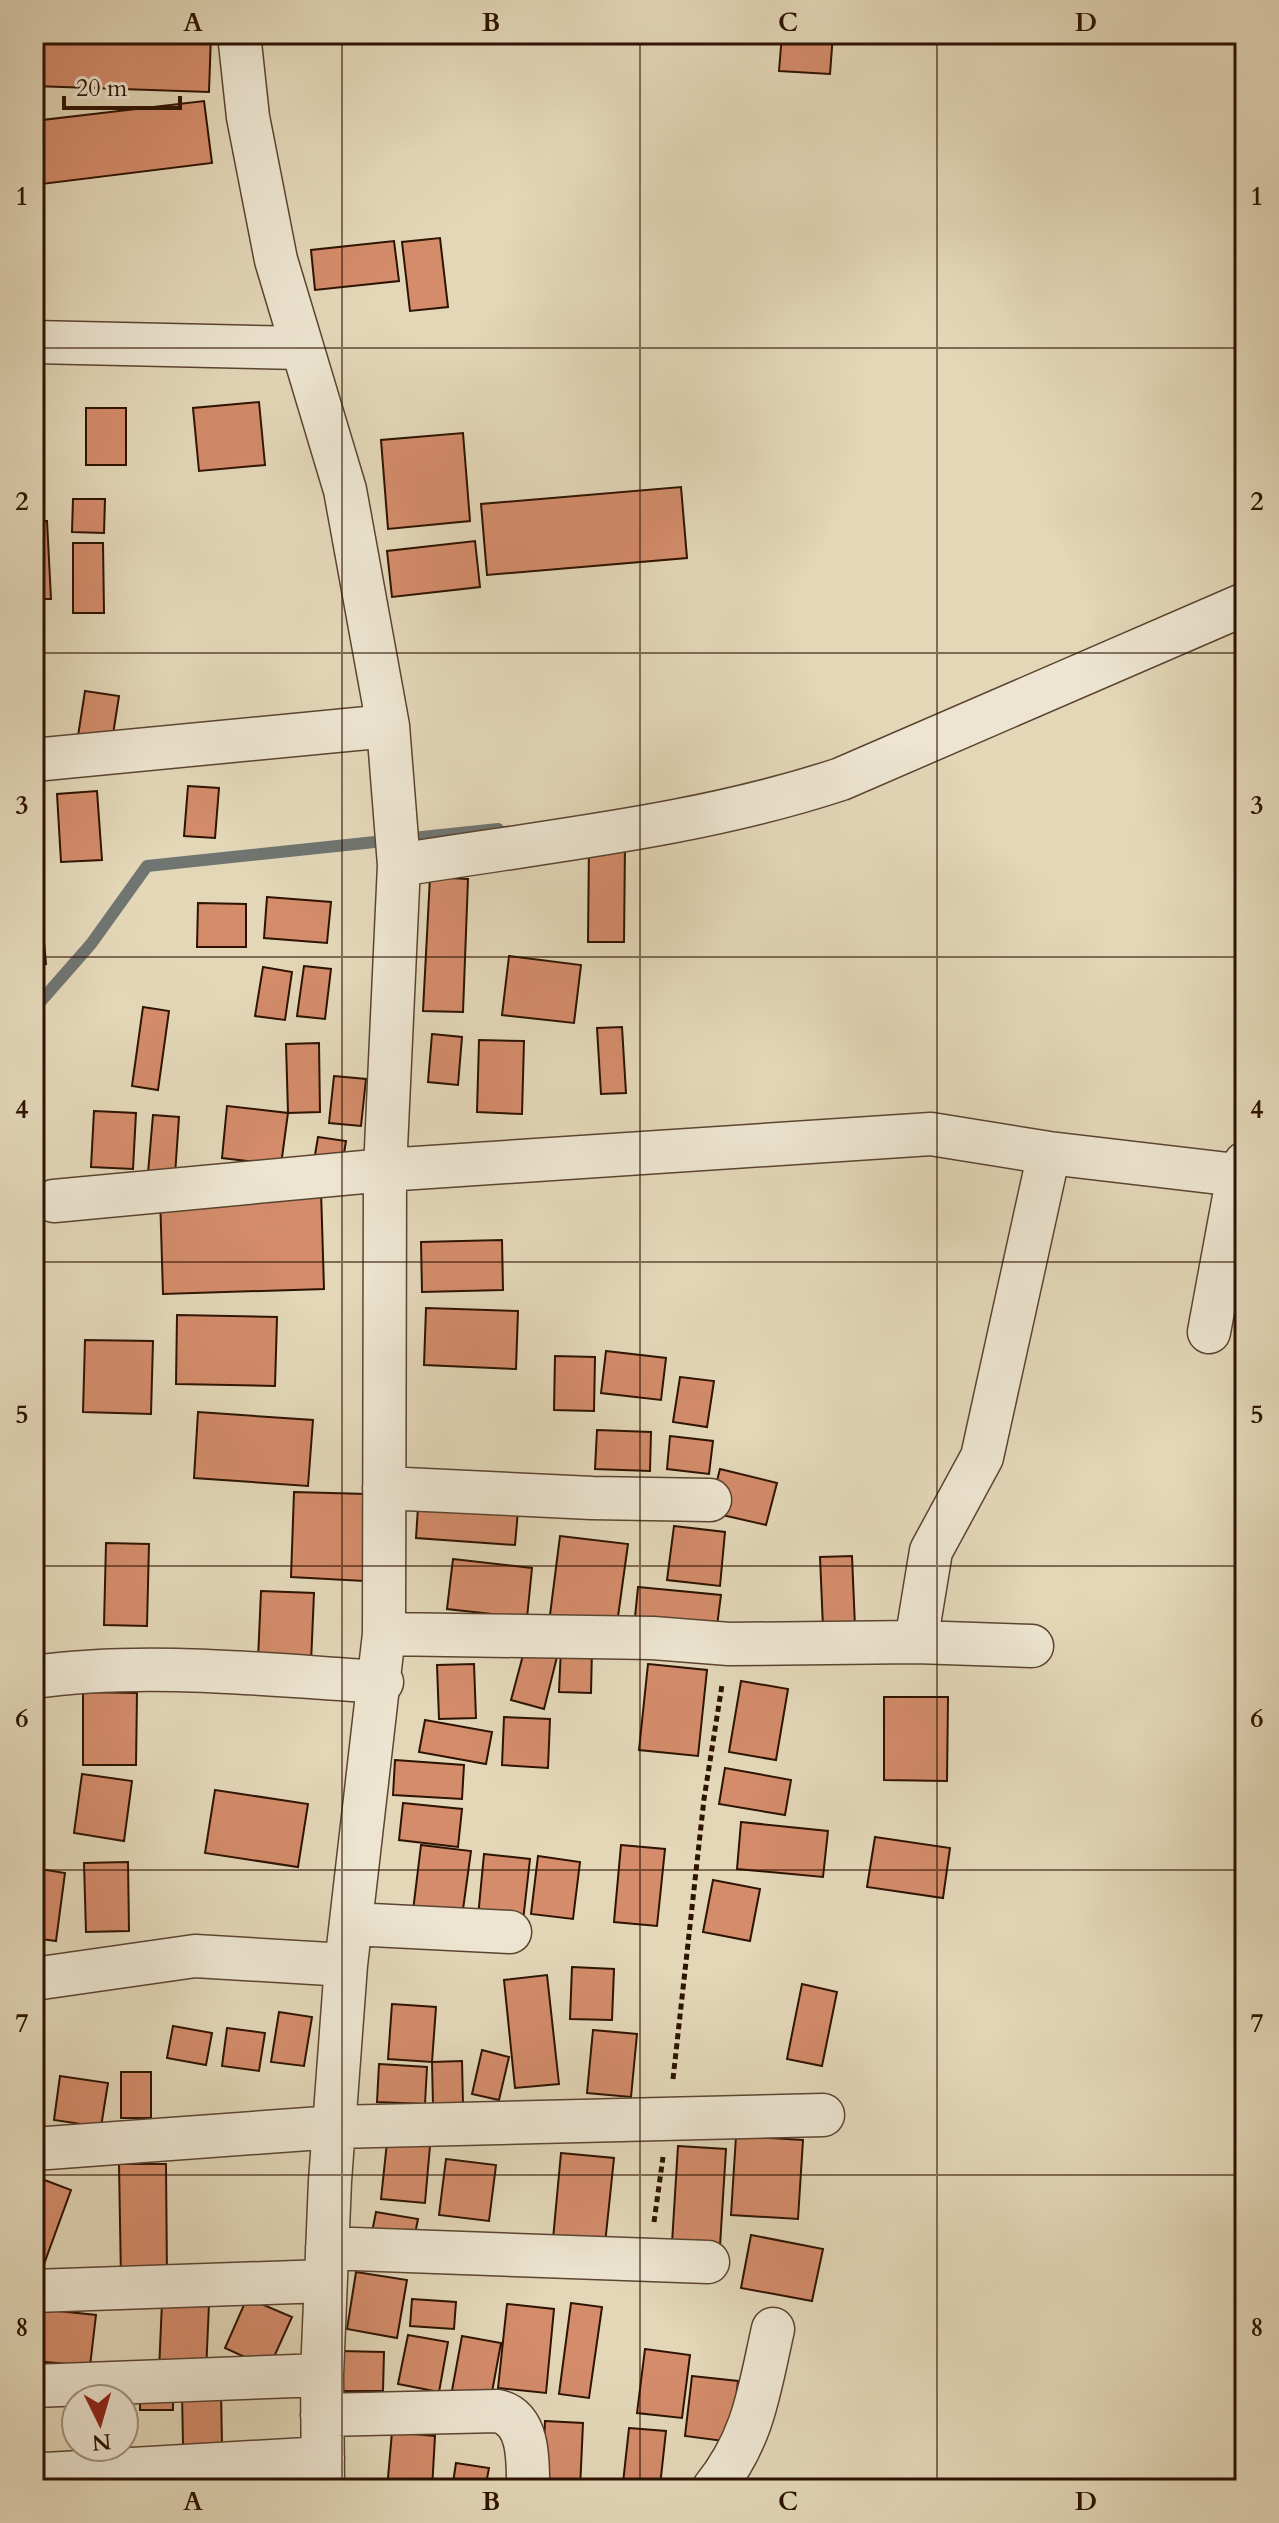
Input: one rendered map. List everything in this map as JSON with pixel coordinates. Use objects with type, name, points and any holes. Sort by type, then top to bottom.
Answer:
[{"type":"street","points":[[46,2474],[323,2474],[326,2264],[346,1965],[382,1682],[385,1170],[398,859],[388,726],[345,490],[276,260],[248,117],[239,34]]},
{"type":"street","points":[[34,342],[300,348]]},
{"type":"street","points":[[398,859],[729,811],[789,796],[841,779],[1245,604]]},
{"type":"street","points":[[34,760],[388,726]]},
{"type":"street","points":[[54,1201],[385,1170],[931,1134],[1049,1153],[1243,1171],[1209,1332]]},
{"type":"street","points":[[916,1642],[931,1551],[982,1457],[1049,1153]]},
{"type":"street","points":[[384,1488],[710,1500]]},
{"type":"street","points":[[384,1634],[653,1638],[729,1644],[916,1642],[1032,1646]]},
{"type":"street","points":[[34,1677],[71,1672],[250,1673],[382,1682]]},
{"type":"street","points":[[352,1924],[510,1932]]},
{"type":"street","points":[[34,1979],[195,1956],[346,1965]]},
{"type":"street","points":[[34,2149],[335,2127],[823,2115]]},
{"type":"street","points":[[34,2291],[326,2264],[648,2257],[708,2262]]},
{"type":"street","points":[[713,2489],[739,2455],[750,2427],[773,2329]]},
{"type":"street","points":[[34,2386],[322,2395],[498,2411],[511,2414],[521,2425],[528,2489]]},
{"type":"path","points":[[648,2257],[692,1932],[704,1799],[729,1644]]},
{"type":"building","points":[[35,34],[211,34],[209,92],[34,86]]},
{"type":"building","points":[[782,34],[833,34],[830,74],[779,71]]},
{"type":"building","points":[[204,101],[212,163],[42,184],[34,121]]},
{"type":"building","points":[[440,238],[448,307],[410,311],[402,242]]},
{"type":"building","points":[[394,241],[399,281],[315,290],[311,250]]},
{"type":"building","points":[[259,402],[265,465],[199,471],[193,408]]},
{"type":"building","points":[[86,408],[126,408],[126,465],[86,465]]},
{"type":"building","points":[[463,433],[470,521],[388,529],[381,440]]},
{"type":"building","points":[[681,487],[687,558],[487,575],[481,504]]},
{"type":"building","points":[[73,499],[105,499],[104,533],[72,532]]},
{"type":"building","points":[[34,521],[47,521],[51,599],[34,599]]},
{"type":"building","points":[[475,541],[480,587],[392,597],[387,551]]},
{"type":"building","points":[[73,543],[103,543],[104,613],[73,613]]},
{"type":"building","points":[[85,691],[119,696],[112,741],[78,736]]},
{"type":"building","points":[[34,783],[38,783],[40,835],[34,835]]},
{"type":"building","points":[[188,786],[219,788],[215,838],[184,836]]},
{"type":"building","points":[[97,791],[102,860],[61,862],[57,794]]},
{"type":"building","points":[[589,843],[625,844],[624,942],[588,942]]},
{"type":"building","points":[[34,862],[37,862],[46,964],[34,965]]},
{"type":"building","points":[[430,877],[468,879],[463,1012],[423,1011]]},
{"type":"building","points":[[267,897],[331,902],[327,943],[264,938]]},
{"type":"building","points":[[198,903],[246,904],[246,947],[197,947]]},
{"type":"building","points":[[509,956],[581,965],[574,1023],[502,1015]]},
{"type":"building","points":[[304,966],[331,969],[325,1019],[297,1016]]},
{"type":"building","points":[[263,967],[292,972],[285,1020],[255,1016]]},
{"type":"building","points":[[143,1007],[169,1011],[158,1090],[132,1086]]},
{"type":"building","points":[[622,1027],[626,1093],[601,1094],[597,1028]]},
{"type":"building","points":[[432,1034],[462,1037],[458,1085],[428,1082]]},
{"type":"building","points":[[479,1040],[524,1041],[522,1114],[477,1112]]},
{"type":"building","points":[[319,1043],[320,1112],[288,1113],[286,1044]]},
{"type":"building","points":[[334,1076],[366,1079],[361,1126],[329,1123]]},
{"type":"building","points":[[227,1106],[288,1113],[281,1165],[222,1158]]},
{"type":"building","points":[[94,1111],[136,1113],[133,1169],[91,1167]]},
{"type":"building","points":[[153,1115],[179,1117],[175,1175],[148,1173]]},
{"type":"building","points":[[318,1137],[346,1141],[341,1172],[313,1167]]},
{"type":"building","points":[[321,1190],[324,1289],[163,1294],[160,1195]]},
{"type":"building","points":[[502,1240],[503,1290],[422,1292],[421,1242]]},
{"type":"building","points":[[426,1308],[518,1311],[516,1369],[424,1365]]},
{"type":"building","points":[[177,1315],[277,1317],[275,1386],[176,1384]]},
{"type":"building","points":[[85,1340],[153,1341],[151,1414],[83,1412]]},
{"type":"building","points":[[606,1351],[666,1358],[661,1400],[601,1393]]},
{"type":"building","points":[[555,1356],[595,1357],[594,1411],[554,1410]]},
{"type":"building","points":[[680,1377],[714,1381],[707,1427],[673,1422]]},
{"type":"building","points":[[198,1412],[313,1420],[308,1486],[194,1478]]},
{"type":"building","points":[[597,1430],[651,1432],[650,1471],[595,1469]]},
{"type":"building","points":[[670,1436],[713,1441],[709,1474],[667,1469]]},
{"type":"building","points":[[720,1469],[777,1483],[766,1525],[709,1512]]},
{"type":"building","points":[[294,1492],[367,1494],[364,1581],[291,1577]]},
{"type":"building","points":[[419,1492],[519,1499],[515,1545],[416,1538]]},
{"type":"building","points":[[674,1526],[725,1532],[720,1586],[667,1580]]},
{"type":"building","points":[[560,1536],[628,1544],[617,1624],[550,1615]]},
{"type":"building","points":[[106,1543],[149,1544],[147,1626],[104,1625]]},
{"type":"building","points":[[852,1556],[855,1627],[823,1628],[820,1557]]},
{"type":"building","points":[[453,1559],[532,1568],[527,1618],[447,1609]]},
{"type":"building","points":[[638,1587],[721,1595],[717,1626],[635,1617]]},
{"type":"building","points":[[261,1591],[314,1593],[311,1663],[258,1660]]},
{"type":"building","points":[[526,1644],[558,1653],[544,1709],[511,1700]]},
{"type":"building","points":[[561,1647],[592,1648],[591,1693],[559,1692]]},
{"type":"building","points":[[474,1664],[476,1718],[439,1719],[437,1665]]},
{"type":"building","points":[[648,1664],[707,1670],[698,1756],[639,1750]]},
{"type":"building","points":[[741,1681],[788,1689],[776,1760],[729,1752]]},
{"type":"building","points":[[83,1692],[137,1693],[136,1765],[83,1765]]},
{"type":"building","points":[[884,1697],[948,1697],[947,1781],[884,1780]]},
{"type":"building","points":[[504,1717],[550,1719],[548,1768],[502,1765]]},
{"type":"building","points":[[425,1720],[492,1732],[486,1764],[419,1752]]},
{"type":"building","points":[[34,1738],[42,1739],[37,1775],[34,1775]]},
{"type":"building","points":[[395,1760],[464,1765],[462,1799],[393,1795]]},
{"type":"building","points":[[725,1768],[791,1780],[785,1815],[719,1804]]},
{"type":"building","points":[[82,1774],[132,1781],[124,1841],[74,1833]]},
{"type":"building","points":[[215,1790],[308,1804],[298,1867],[205,1853]]},
{"type":"building","points":[[403,1803],[462,1809],[458,1847],[399,1840]]},
{"type":"building","points":[[741,1822],[828,1831],[823,1877],[737,1869]]},
{"type":"building","points":[[875,1837],[950,1848],[943,1898],[867,1887]]},
{"type":"building","points":[[421,1845],[471,1851],[462,1917],[413,1911]]},
{"type":"building","points":[[621,1845],[665,1849],[657,1926],[614,1922]]},
{"type":"building","points":[[484,1854],[530,1859],[523,1921],[478,1917]]},
{"type":"building","points":[[538,1856],[580,1862],[573,1919],[531,1914]]},
{"type":"building","points":[[128,1862],[129,1931],[86,1932],[84,1863]]},
{"type":"building","points":[[34,1868],[65,1873],[56,1941],[34,1938]]},
{"type":"building","points":[[713,1880],[760,1889],[750,1941],[703,1932]]},
{"type":"building","points":[[572,1967],[614,1969],[612,2020],[570,2019]]},
{"type":"building","points":[[547,1975],[559,2084],[515,2088],[504,1980]]},
{"type":"building","points":[[802,1984],[837,1992],[822,2066],[787,2059]]},
{"type":"building","points":[[392,2004],[436,2007],[432,2062],[388,2059]]},
{"type":"building","points":[[34,2012],[40,2014],[34,2034]]},
{"type":"building","points":[[279,2012],[312,2017],[304,2066],[271,2062]]},
{"type":"building","points":[[173,2026],[212,2033],[206,2065],[167,2058]]},
{"type":"building","points":[[227,2028],[265,2033],[259,2071],[222,2066]]},
{"type":"building","points":[[593,2030],[637,2034],[631,2097],[587,2093]]},
{"type":"building","points":[[482,2050],[509,2057],[499,2100],[472,2094]]},
{"type":"building","points":[[462,2061],[463,2104],[433,2105],[432,2062]]},
{"type":"building","points":[[379,2064],[427,2067],[425,2104],[377,2102]]},
{"type":"building","points":[[121,2072],[151,2072],[151,2118],[121,2118]]},
{"type":"building","points":[[60,2076],[108,2083],[101,2127],[54,2120]]},
{"type":"building","points":[[34,2080],[43,2083],[34,2108]]},
{"type":"building","points":[[736,2136],[803,2140],[798,2219],[731,2215]]},
{"type":"building","points":[[387,2142],[430,2146],[425,2203],[381,2199]]},
{"type":"building","points":[[678,2146],[726,2149],[720,2246],[672,2243]]},
{"type":"building","points":[[561,2153],[614,2158],[605,2244],[553,2239]]},
{"type":"building","points":[[446,2159],[496,2165],[489,2221],[439,2215]]},
{"type":"building","points":[[119,2164],[166,2164],[167,2278],[121,2279]]},
{"type":"building","points":[[34,2176],[71,2190],[40,2275],[34,2273]]},
{"type":"building","points":[[376,2212],[418,2219],[414,2239],[372,2232]]},
{"type":"building","points":[[751,2235],[823,2249],[812,2301],[741,2288]]},
{"type":"building","points":[[356,2272],[407,2280],[397,2338],[347,2329]]},
{"type":"building","points":[[247,2298],[292,2317],[269,2368],[225,2348]]},
{"type":"building","points":[[412,2299],[456,2302],[454,2329],[410,2326]]},
{"type":"building","points":[[162,2302],[209,2304],[206,2372],[159,2371]]},
{"type":"building","points":[[571,2303],[602,2307],[589,2398],[559,2394]]},
{"type":"building","points":[[507,2304],[554,2309],[546,2393],[498,2388]]},
{"type":"building","points":[[39,2309],[96,2315],[90,2366],[34,2361]]},
{"type":"building","points":[[408,2335],[448,2342],[439,2392],[398,2384]]},
{"type":"building","points":[[462,2336],[501,2343],[490,2403],[451,2396]]},
{"type":"building","points":[[645,2349],[690,2355],[682,2418],[637,2413]]},
{"type":"building","points":[[340,2351],[384,2352],[383,2391],[340,2391]]},
{"type":"building","points":[[692,2376],[738,2381],[731,2442],[685,2436]]},
{"type":"building","points":[[140,2384],[173,2385],[173,2410],[140,2410]]},
{"type":"building","points":[[182,2392],[221,2392],[222,2445],[183,2445]]},
{"type":"building","points":[[545,2421],[583,2423],[580,2489],[542,2489]]},
{"type":"building","points":[[629,2428],[666,2431],[660,2486],[623,2483]]},
{"type":"building","points":[[392,2432],[435,2436],[432,2489],[387,2489]]},
{"type":"building","points":[[456,2463],[489,2468],[485,2489],[452,2489]]},
{"type":"building","points":[[248,2479],[289,2480],[289,2489],[248,2489]]},
{"type":"building","points":[[816,2484],[846,2489],[815,2489]]},
{"type":"waterway","points":[[34,1009],[91,944],[147,866],[498,829]]}]
